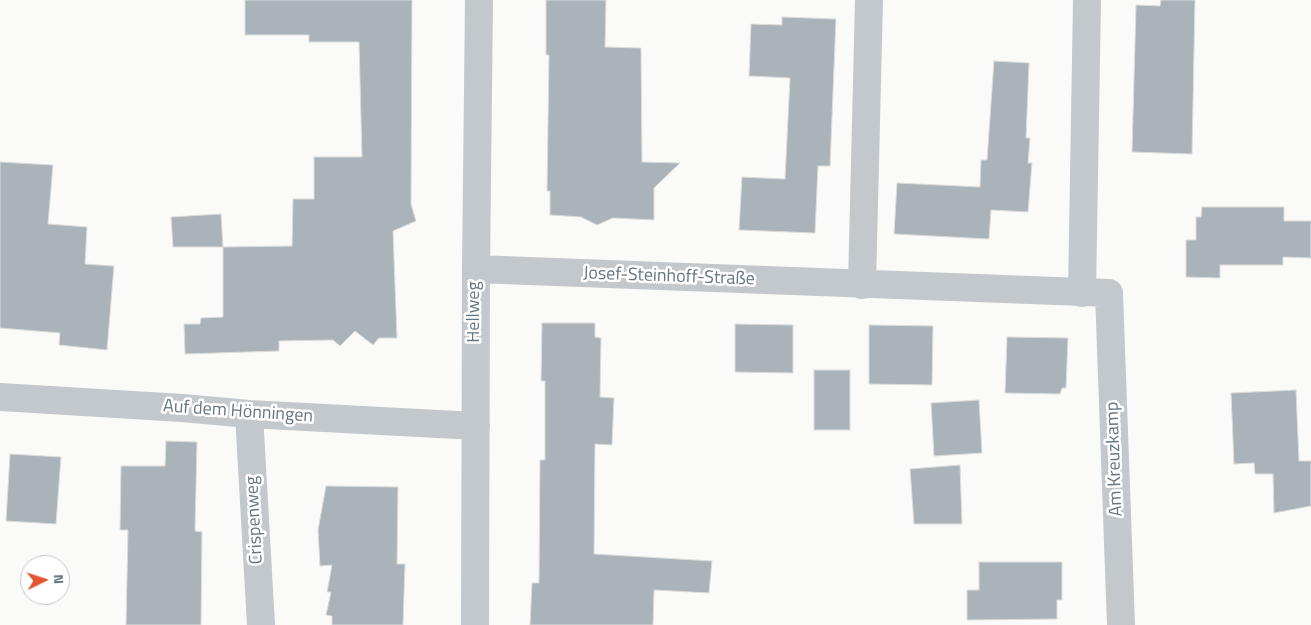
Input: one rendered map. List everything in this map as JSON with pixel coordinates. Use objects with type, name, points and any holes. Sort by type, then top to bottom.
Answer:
[{"type":"street","name":"Hellweg","points":[[475,625],[479,0]]},
{"type":"street","points":[[862,285],[869,0]]},
{"type":"street","points":[[1082,293],[1087,0]]},
{"type":"street","name":"Josef-Steinhoff-Straße","points":[[476,269],[1109,293]]},
{"type":"street","name":"Am Kreuzkamp","points":[[1109,293],[1121,625]]},
{"type":"street","name":"Auf dem Hönningen","points":[[0,398],[476,426]]},
{"type":"street","name":"Crispenweg","points":[[249,414],[261,625]]},
{"type":"building","points":[[245,0],[412,0],[411,204],[416,221],[393,231],[397,338],[379,338],[373,345],[355,331],[340,346],[333,340],[279,341],[279,351],[185,354],[184,324],[200,324],[201,318],[223,317],[223,247],[292,246],[293,199],[314,199],[314,157],[362,157],[359,42],[309,42],[309,35],[245,35]]},
{"type":"building","points":[[546,0],[606,0],[605,47],[641,48],[642,162],[680,163],[654,188],[654,220],[613,218],[597,225],[581,217],[550,215],[550,191],[547,191],[549,55],[546,55]]},
{"type":"building","points":[[1161,0],[1195,0],[1192,154],[1132,152],[1136,5],[1160,6]]},
{"type":"building","points":[[782,17],[836,19],[830,166],[818,166],[815,233],[739,230],[742,177],[785,179],[790,78],[749,76],[751,24],[782,25]]},
{"type":"building","points":[[994,61],[1029,63],[1026,138],[1030,138],[1028,163],[1032,163],[1028,212],[991,210],[989,239],[894,234],[897,183],[980,187],[981,160],[987,160]]},
{"type":"building","points":[[0,162],[53,165],[48,224],[87,227],[85,264],[114,266],[107,350],[59,345],[60,333],[0,328]]},
{"type":"building","points":[[1202,207],[1284,207],[1284,221],[1311,221],[1311,258],[1283,257],[1283,265],[1220,265],[1220,278],[1186,277],[1186,240],[1196,240],[1196,217],[1201,217]]},
{"type":"building","points":[[221,214],[223,247],[173,247],[171,217]]},
{"type":"building","points":[[542,323],[595,323],[595,337],[601,338],[600,397],[614,398],[612,445],[595,444],[594,554],[712,561],[709,593],[654,590],[653,625],[530,625],[532,583],[539,583],[540,460],[545,460],[545,381],[541,381]]},
{"type":"building","points":[[735,324],[793,325],[793,373],[735,372]]},
{"type":"building","points":[[869,325],[933,326],[932,385],[869,384]]},
{"type":"building","points":[[1007,337],[1068,338],[1066,388],[1062,388],[1060,394],[1005,393]]},
{"type":"building","points":[[814,370],[850,370],[850,430],[814,430]]},
{"type":"building","points":[[1296,390],[1299,461],[1311,461],[1311,506],[1274,513],[1273,474],[1255,474],[1254,463],[1234,464],[1231,393]]},
{"type":"building","points":[[979,400],[982,453],[934,456],[931,403]]},
{"type":"building","points":[[166,441],[197,442],[195,531],[202,532],[201,625],[126,625],[128,530],[120,530],[121,466],[165,466]]},
{"type":"building","points":[[10,454],[61,457],[56,524],[6,521]]},
{"type":"building","points":[[960,465],[962,524],[914,524],[910,469]]},
{"type":"building","points":[[326,486],[398,487],[397,564],[405,564],[403,625],[332,625],[332,616],[326,615],[331,592],[327,592],[332,565],[320,566],[318,530]]},
{"type":"building","points":[[979,562],[1062,562],[1062,600],[1057,600],[1057,619],[967,620],[967,590],[979,590]]}]
